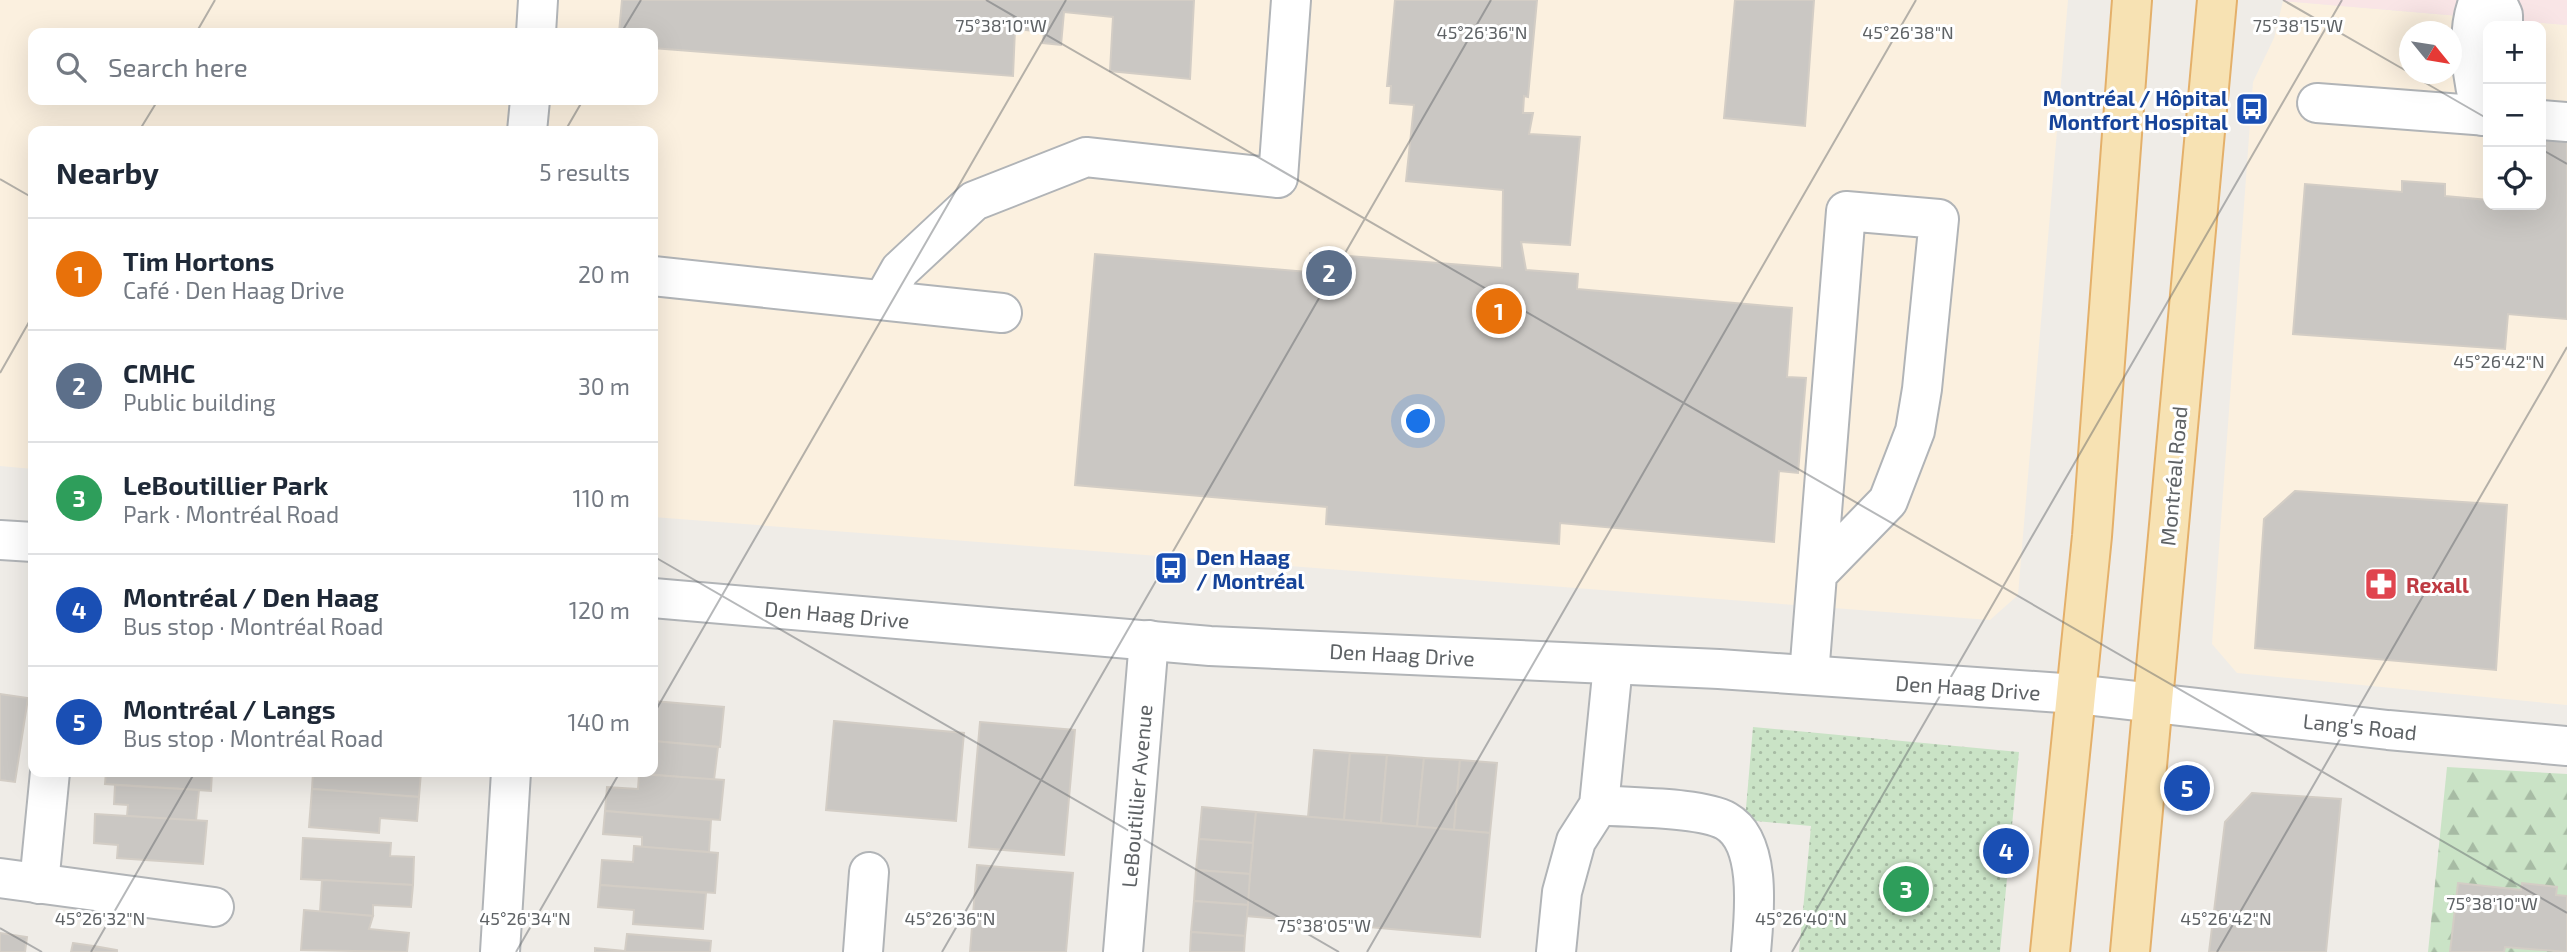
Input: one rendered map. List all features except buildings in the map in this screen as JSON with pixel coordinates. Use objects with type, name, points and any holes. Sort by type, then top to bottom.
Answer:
[{"type":"main road","points":[[2050,952],[2092,536],[2132,0]]},
{"type":"main road","name":"Montréal Road","points":[[2130,952],[2217,0]]},
{"type":"street","points":[[536,28],[538,0]]},
{"type":"street","points":[[884,300],[900,270],[974,201],[1086,158],[1278,178],[1291,0]]},
{"type":"street","points":[[2479,0],[2474,12],[2472,85],[2483,106]]},
{"type":"street","points":[[2496,0],[2503,21]]},
{"type":"street","points":[[2317,103],[2483,113]]},
{"type":"street","points":[[527,126],[530,105]]},
{"type":"street","points":[[2546,120],[2567,121]]},
{"type":"street","points":[[1809,675],[1846,211],[1939,219],[1922,389],[1915,431],[1888,501],[1817,575]]},
{"type":"street","points":[[658,277],[1002,313]]},
{"type":"street","points":[[0,540],[28,542]]},
{"type":"street","name":"Den Haag Drive","points":[[658,598],[1149,640],[1809,675],[2153,702]]},
{"type":"street","name":"LeBoutillier Avenue","points":[[1123,952],[1149,640]]},
{"type":"street","points":[[1556,952],[1562,892],[1576,841],[1599,805],[1613,665]]},
{"type":"street","name":"Lang's Road","points":[[2153,702],[2388,730],[2567,746]]},
{"type":"street","points":[[39,884],[50,777]]},
{"type":"street","points":[[499,952],[511,777]]},
{"type":"street","points":[[1599,805],[1701,814],[1726,821],[1743,837],[1751,865],[1755,908],[1751,952]]},
{"type":"street","points":[[863,952],[869,872]]},
{"type":"street","points":[[0,878],[214,907]]},
{"type":"shaded area","points":[[0,0],[2068,0],[2018,595],[1990,620],[658,517],[658,126],[28,126],[28,469],[0,466]]},
{"type":"shaded area","points":[[2283,0],[2567,0],[2567,25],[2546,23],[2546,21]]},
{"type":"shaded area","points":[[2283,1],[2520,21],[2483,21],[2483,210],[2546,210],[2546,23],[2567,25],[2567,705],[2237,673],[2212,644],[2253,82],[2274,38]]},
{"type":"green space","points":[[1753,727],[2019,752],[2000,952],[1799,952],[1811,826],[1745,820]]},
{"type":"green space","points":[[2447,767],[2567,774],[2567,952],[2428,952]]},
{"type":"place","name":"Montréal / Hôpital Montfort Hospital","points":[[2252,109]]},
{"type":"place","name":"CMHC","points":[[1329,273]]},
{"type":"place","name":"Tim Hortons","points":[[1499,311]]},
{"type":"place","name":"Den Haag / Montréal","points":[[1171,568]]},
{"type":"place","name":"Rexall","points":[[2381,584]]},
{"type":"place","name":"Montréal / Langs","points":[[2187,788]]},
{"type":"place","name":"Montréal / Den Haag","points":[[2006,851]]},
{"type":"place","name":"LeBoutillier Park","points":[[1906,889]]}]
